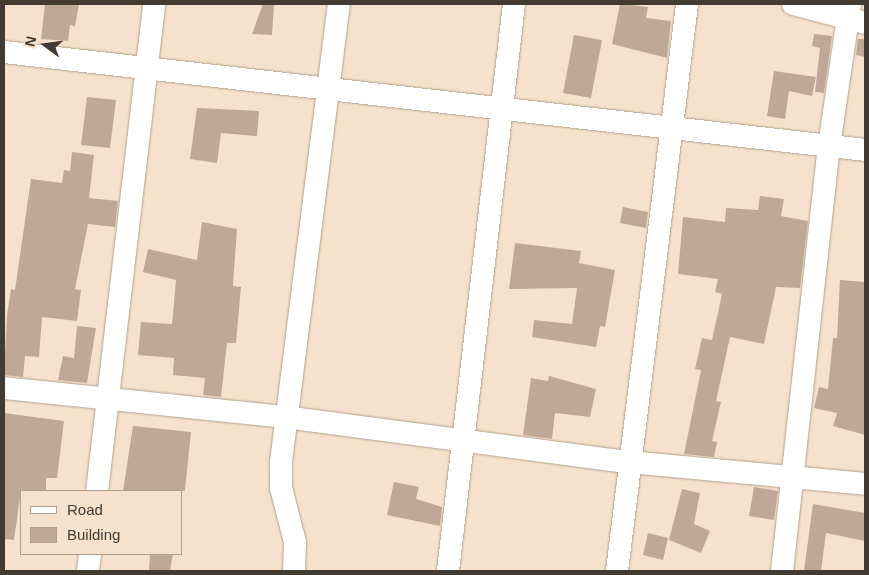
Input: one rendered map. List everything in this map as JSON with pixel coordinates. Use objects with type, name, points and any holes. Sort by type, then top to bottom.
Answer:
[{"type":"street","points":[[97,490],[154,4]]},
{"type":"street","points":[[294,571],[293,526],[281,488],[284,418],[339,4]]},
{"type":"street","points":[[448,571],[514,4]]},
{"type":"street","points":[[617,571],[687,4]]},
{"type":"street","points":[[782,571],[829,146],[855,15],[793,4]]},
{"type":"street","points":[[4,52],[672,126],[865,150]]},
{"type":"street","points":[[4,388],[284,418],[629,462],[792,475],[865,484]]},
{"type":"street","points":[[88,571],[90,555]]},
{"type":"building","points":[[45,4],[79,4],[75,26],[70,25],[68,41],[41,39]]},
{"type":"building","points":[[263,4],[274,4],[272,35],[252,34]]},
{"type":"building","points":[[620,4],[648,7],[646,18],[671,21],[667,58],[612,44]]},
{"type":"building","points":[[814,34],[832,36],[824,93],[815,92],[820,48],[812,46]]},
{"type":"building","points":[[574,35],[602,40],[591,98],[563,93]]},
{"type":"building","points":[[858,39],[865,39],[865,57],[856,55]]},
{"type":"building","points":[[774,71],[816,77],[812,96],[789,91],[785,119],[767,116]]},
{"type":"building","points":[[87,97],[116,100],[110,148],[81,145]]},
{"type":"building","points":[[197,108],[259,111],[257,136],[221,133],[217,163],[190,159]]},
{"type":"building","points":[[72,152],[94,155],[89,198],[118,201],[115,227],[88,224],[75,289],[81,290],[77,321],[42,317],[39,357],[25,356],[23,377],[4,375],[7,315],[11,289],[15,290],[31,179],[62,183],[64,170],[70,171]]},
{"type":"building","points":[[760,196],[784,199],[781,216],[808,221],[800,288],[776,287],[764,344],[730,337],[716,401],[721,402],[712,441],[717,442],[714,457],[684,454],[701,370],[695,369],[702,338],[712,340],[722,294],[715,292],[718,279],[678,274],[683,217],[725,222],[726,208],[758,210]]},
{"type":"building","points":[[623,207],[648,212],[646,228],[620,223]]},
{"type":"building","points":[[202,222],[237,229],[233,286],[241,287],[236,343],[227,343],[221,397],[203,395],[205,378],[173,375],[174,358],[138,355],[141,322],[172,324],[176,280],[143,272],[148,249],[197,260]]},
{"type":"building","points":[[515,243],[581,251],[579,263],[615,270],[605,327],[600,326],[596,347],[532,337],[534,320],[572,324],[577,288],[509,289]]},
{"type":"building","points":[[840,280],[865,282],[865,435],[833,426],[837,413],[814,408],[819,387],[828,389],[833,338],[837,338]]},
{"type":"building","points":[[77,326],[96,328],[87,383],[58,380],[63,356],[74,358]]},
{"type":"building","points":[[549,376],[596,389],[590,417],[555,413],[552,439],[523,435],[531,378],[548,381]]},
{"type":"building","points":[[4,413],[64,421],[57,478],[46,478],[46,490],[20,490],[14,540],[4,539]]},
{"type":"building","points":[[133,426],[191,432],[185,491],[123,490]]},
{"type":"building","points":[[394,482],[419,487],[416,499],[442,507],[440,526],[387,515]]},
{"type":"building","points":[[754,487],[778,491],[774,520],[749,516]]},
{"type":"building","points":[[682,489],[700,493],[694,524],[710,531],[701,553],[669,540]]},
{"type":"building","points":[[813,504],[865,513],[865,541],[826,533],[821,571],[804,571]]},
{"type":"building","points":[[648,533],[668,538],[663,560],[643,555]]},
{"type":"building","points":[[150,555],[173,555],[170,571],[149,571]]}]
